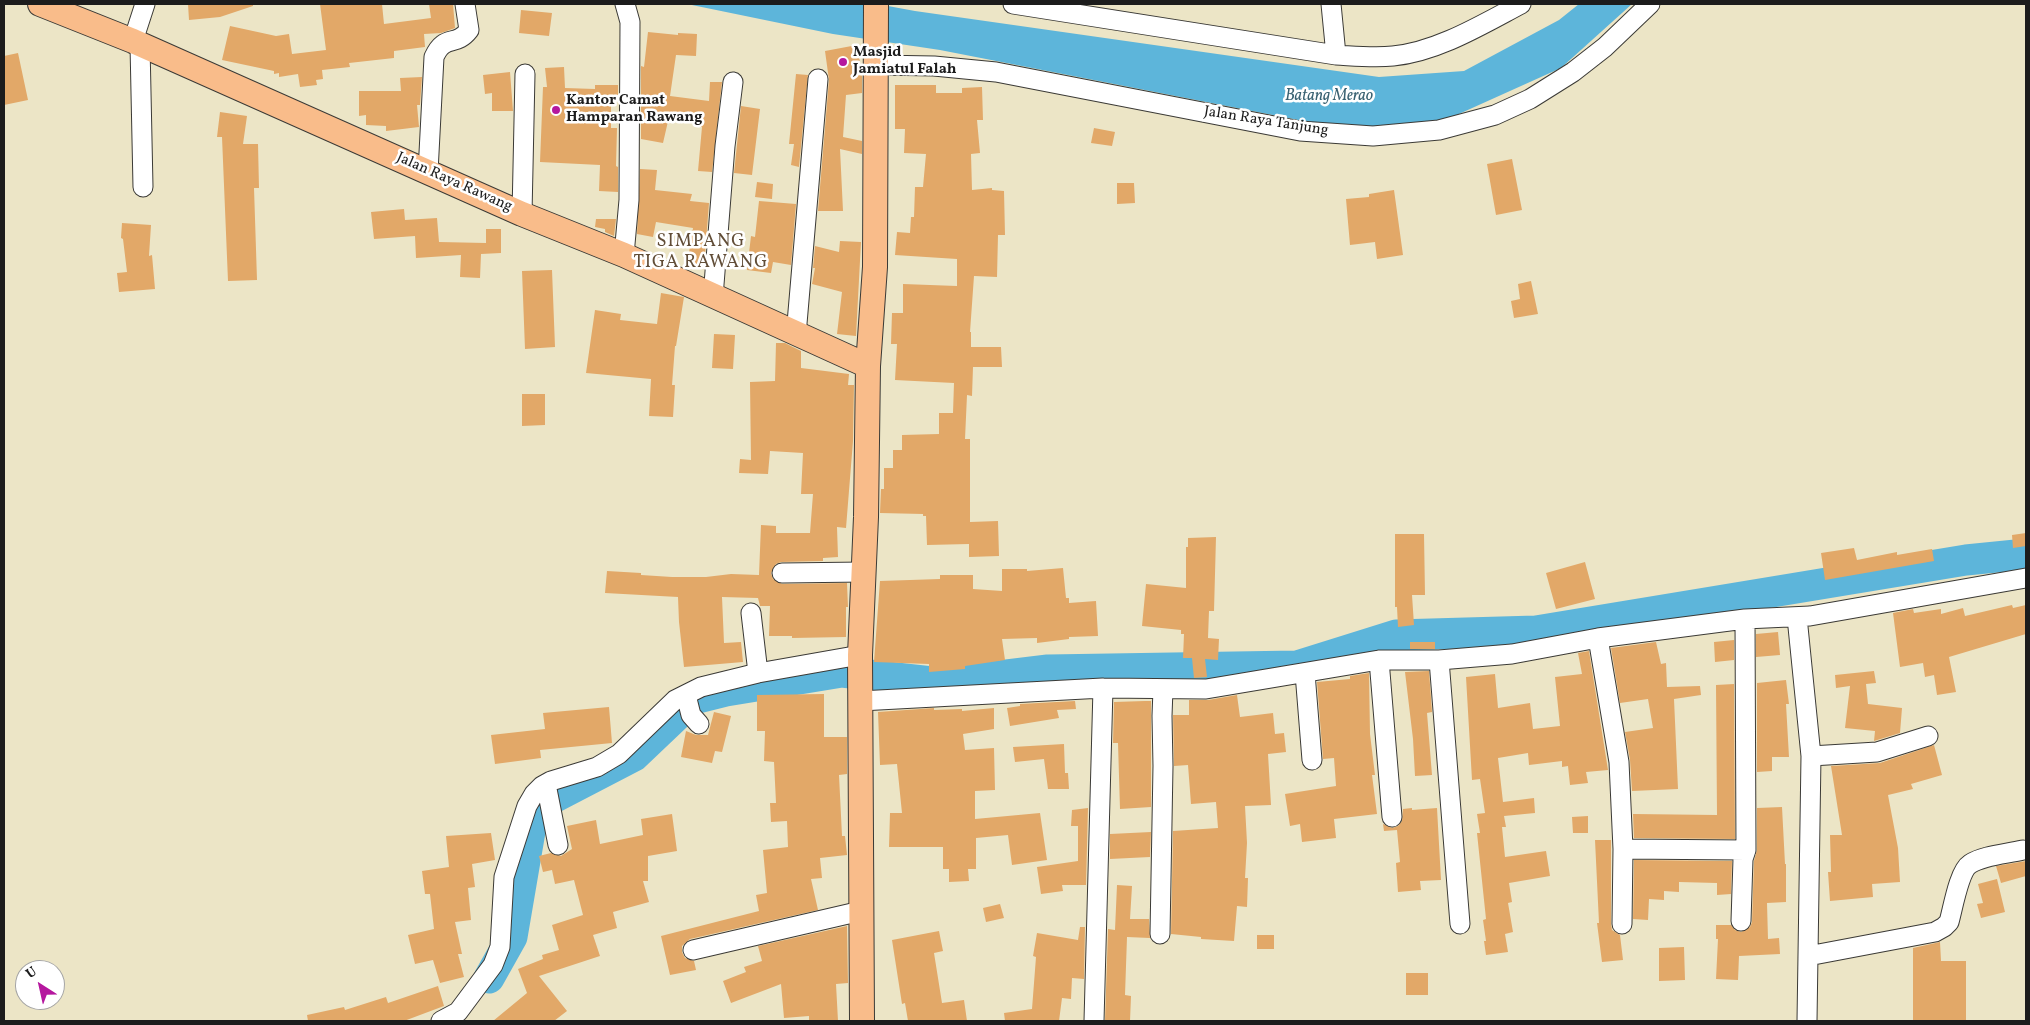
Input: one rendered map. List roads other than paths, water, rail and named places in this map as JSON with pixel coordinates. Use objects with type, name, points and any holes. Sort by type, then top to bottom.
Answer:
[{"type":"main road","name":"Jalan Raya Rawang","points":[[40,4],[137,43],[522,214],[624,255],[712,297],[868,366]]},
{"type":"main road","points":[[862,1021],[860,660],[864,572],[868,366],[875,267],[876,4]]},
{"type":"street","points":[[143,188],[137,43],[144,4]]},
{"type":"street","points":[[428,172],[434,57],[438,47],[444,42],[455,41],[464,37],[469,30],[465,4]]},
{"type":"street","points":[[624,255],[629,200],[630,22],[625,4]]},
{"type":"street","points":[[1013,4],[1336,55],[1394,56],[1423,50],[1476,28],[1521,4]]},
{"type":"street","points":[[1331,4],[1336,55]]},
{"type":"street","name":"Jalan Raya Tanjung","points":[[877,58],[996,72],[1300,131],[1373,136],[1439,130],[1496,115],[1530,99],[1573,72],[1592,57],[1650,4]]},
{"type":"street","points":[[522,214],[525,74]]},
{"type":"street","points":[[796,335],[818,79]]},
{"type":"street","points":[[712,297],[725,146],[733,82]]},
{"type":"street","points":[[782,574],[864,572]]},
{"type":"street","points":[[860,697],[1103,688],[1206,689],[1379,660],[1439,660],[1512,654],[1598,638],[1745,619],[1797,617],[2026,578]]},
{"type":"street","points":[[751,613],[758,673]]},
{"type":"street","points":[[1797,617],[1811,756],[1807,1021]]},
{"type":"street","points":[[1741,921],[1743,859],[1746,850],[1745,619]]},
{"type":"street","points":[[1598,638],[1619,762],[1623,849],[1622,924]]},
{"type":"street","points":[[441,1021],[458,1012],[493,965],[500,947],[504,877],[526,806],[534,794],[597,767],[619,754],[675,700],[691,708],[702,687],[758,673],[860,660]]},
{"type":"street","points":[[1379,660],[1392,817]]},
{"type":"street","points":[[1439,660],[1460,924]]},
{"type":"street","points":[[1305,673],[1312,760]]},
{"type":"street","points":[[1094,1021],[1103,688]]},
{"type":"street","points":[[1160,934],[1163,689]]},
{"type":"street","points":[[1811,756],[1877,752],[1928,736]]},
{"type":"street","points":[[547,787],[558,844]]},
{"type":"street","points":[[1623,849],[1746,850]]},
{"type":"street","points":[[1808,956],[1934,932],[1949,922],[1963,871],[1969,864],[1980,859],[2023,850]]},
{"type":"street","points":[[693,950],[861,911]]},
{"type":"water","name":"Batang Merao","points":[[687,4],[877,4],[1379,77],[1464,71],[1559,20],[1579,4],[1632,4],[1561,68],[1450,118],[1399,126],[1329,126],[940,50],[833,34]]},
{"type":"waterway","points":[[489,978],[512,937],[534,808],[634,756],[694,699],[726,691],[842,672],[941,683],[1048,670],[1297,666],[1396,635],[1536,631],[1966,560],[2026,554]]},
{"type":"place","name":"Masjid Jamiatul Falah","points":[[843,62]]},
{"type":"place","name":"Kantor Camat Hamparan Rawang","points":[[556,110]]},
{"type":"district","name":"SIMPANG TIGA RAWANG","points":[[701,253]]}]
